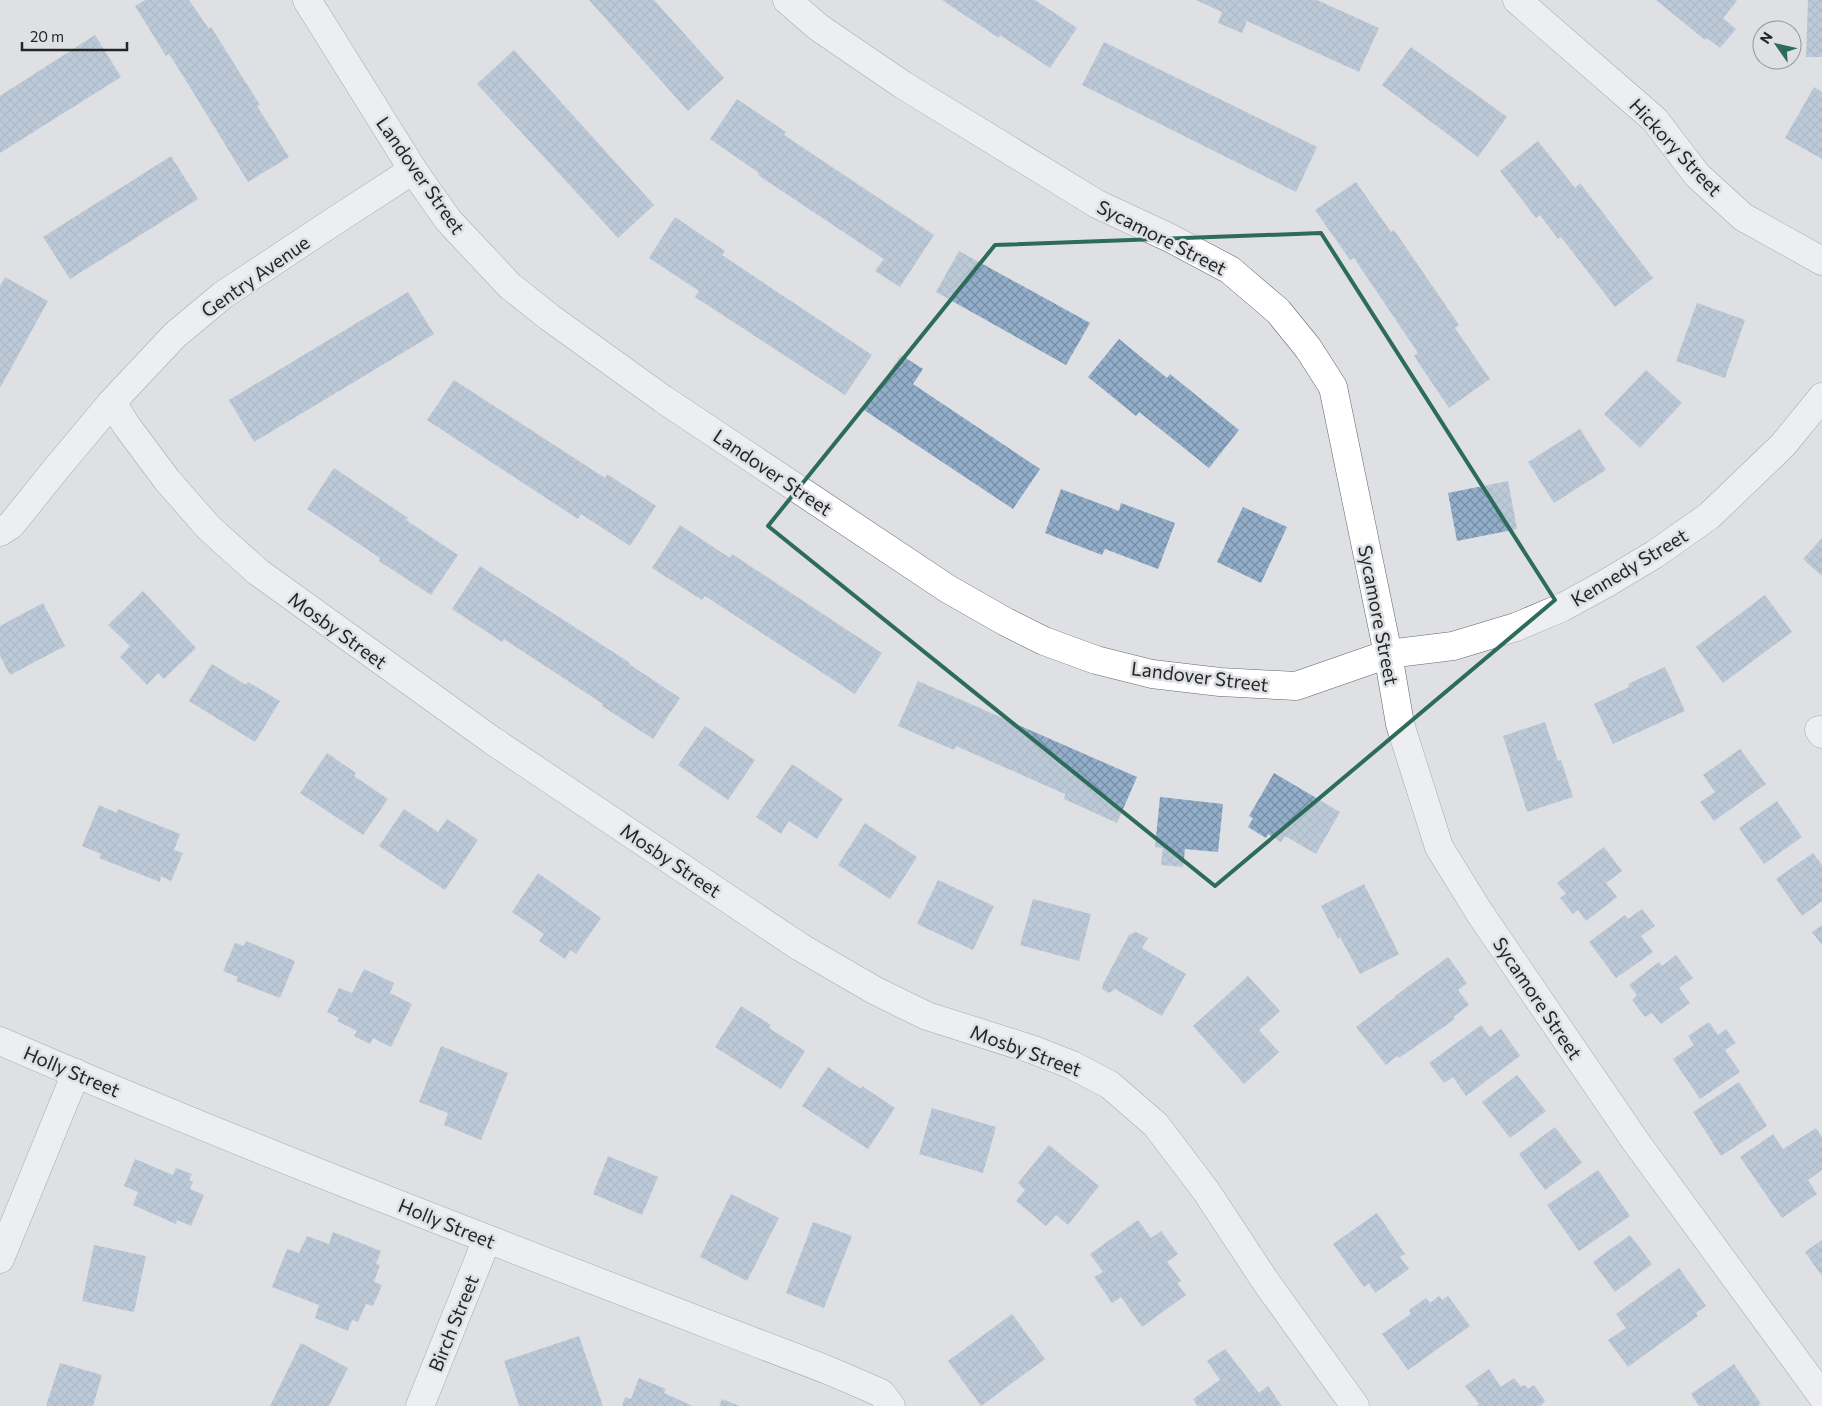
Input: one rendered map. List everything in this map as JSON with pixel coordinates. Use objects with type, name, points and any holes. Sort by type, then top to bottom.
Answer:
[{"type":"street","name":"Landover Street","points":[[306,0],[448,220],[510,286],[549,317],[663,399],[948,589],[1036,638],[1096,660],[1152,674],[1220,682],[1296,686],[1388,654]]},
{"type":"street","name":"Sycamore Street","points":[[788,0],[818,27],[903,85],[1097,204],[1170,238],[1230,270],[1278,311],[1308,348],[1333,387],[1388,654],[1400,724],[1439,847],[1484,920],[1636,1142],[1822,1396]]},
{"type":"street","name":"Hickory Street","points":[[1517,0],[1655,120],[1698,175],[1743,217],[1822,261]]},
{"type":"street","name":"Gentry Avenue","points":[[112,402],[175,335],[223,295],[414,170]]},
{"type":"street","name":"Kennedy Street","points":[[1388,654],[1454,646],[1516,627],[1563,607],[1655,554],[1710,516],[1783,445],[1822,397]]},
{"type":"street","points":[[0,532],[11,525],[112,402]]},
{"type":"street","name":"Mosby Street","points":[[112,402],[126,425],[167,480],[209,528],[258,572],[493,741],[800,947],[874,990],[927,1016],[1057,1059],[1110,1085],[1156,1125],[1201,1184],[1266,1282],[1355,1406]]},
{"type":"street","name":"Holly Street","points":[[0,1041],[487,1239],[830,1371],[881,1393],[891,1406]]},
{"type":"street","points":[[0,1259],[76,1073]]},
{"type":"street","name":"Birch Street","points":[[420,1406],[487,1239]]},
{"type":"highlighted area","points":[[1321,233],[1555,600],[1215,886],[768,526],[995,245]]},
{"type":"building","points":[[145,0],[189,0],[209,29],[211,27],[260,105],[257,106],[289,157],[248,182],[169,54],[166,56],[135,6]]},
{"type":"building","points":[[589,0],[654,0],[724,78],[688,111]]},
{"type":"building","points":[[942,0],[1035,0],[1077,28],[1050,68],[1000,35],[999,38]]},
{"type":"building","points":[[1196,0],[1317,0],[1379,28],[1359,72],[1247,21],[1242,33],[1218,23],[1222,12]]},
{"type":"building","points":[[1656,0],[1736,0],[1723,18],[1736,29],[1720,48],[1707,38],[1705,40]]},
{"type":"building","points":[[1808,0],[1822,0],[1822,57],[1806,57]]},
{"type":"building","points":[[95,35],[121,77],[0,153],[0,96]]},
{"type":"building","points":[[1104,42],[1317,147],[1296,192],[1082,85]]},
{"type":"building","points":[[1411,47],[1507,117],[1478,157],[1382,85]]},
{"type":"building","points":[[514,50],[654,205],[618,238],[477,84]]},
{"type":"building","points":[[1814,87],[1822,92],[1822,159],[1785,138]]},
{"type":"building","points":[[737,99],[786,132],[784,135],[934,235],[900,287],[875,271],[884,259],[758,175],[759,173],[710,139]]},
{"type":"building","points":[[1538,141],[1575,188],[1580,183],[1653,278],[1615,307],[1561,237],[1558,239],[1540,215],[1536,218],[1500,171]]},
{"type":"building","points":[[171,156],[198,199],[70,279],[43,237]]},
{"type":"building","points":[[1356,182],[1391,232],[1394,230],[1459,325],[1455,328],[1490,379],[1449,408],[1414,356],[1418,353],[1354,258],[1350,260],[1315,210]]},
{"type":"building","points":[[675,217],[725,251],[722,255],[872,355],[845,395],[695,297],[699,291],[649,258]]},
{"type":"building","points":[[959,251],[1090,323],[1066,365],[936,292]]},
{"type":"building","points":[[5,277],[48,301],[0,388],[0,286]]},
{"type":"building","points":[[408,292],[434,334],[254,442],[229,400]]},
{"type":"building","points":[[1697,303],[1745,320],[1725,378],[1676,361]]},
{"type":"building","points":[[1119,339],[1167,378],[1170,374],[1239,430],[1209,468],[1139,412],[1136,416],[1088,377]]},
{"type":"building","points":[[901,355],[923,369],[913,384],[1040,469],[1013,509],[864,410]]},
{"type":"building","points":[[1646,370],[1682,403],[1640,448],[1604,414]]},
{"type":"building","points":[[454,380],[605,478],[607,474],[656,506],[630,546],[581,514],[578,519],[427,420]]},
{"type":"building","points":[[1580,429],[1606,470],[1554,503],[1528,462]]},
{"type":"building","points":[[334,468],[408,518],[406,520],[458,555],[431,595],[379,561],[380,558],[307,509]]},
{"type":"building","points":[[1508,481],[1517,529],[1457,541],[1448,493]]},
{"type":"building","points":[[1061,489],[1119,511],[1121,503],[1175,523],[1158,569],[1105,549],[1102,555],[1045,533]]},
{"type":"building","points":[[1243,507],[1287,527],[1261,583],[1217,562]]},
{"type":"building","points":[[680,525],[730,558],[732,554],[882,653],[855,694],[705,596],[702,600],[652,568]]},
{"type":"building","points":[[1822,538],[1822,576],[1803,559]]},
{"type":"building","points":[[480,566],[630,663],[680,698],[653,739],[504,639],[502,642],[452,609]]},
{"type":"building","points":[[143,591],[196,648],[164,679],[158,673],[147,685],[120,657],[130,646],[108,625]]},
{"type":"building","points":[[1765,595],[1792,632],[1723,683],[1696,647]]},
{"type":"building","points":[[43,603],[65,646],[10,675],[0,656],[0,626]]},
{"type":"building","points":[[212,664],[246,685],[248,682],[280,701],[255,742],[189,701]]},
{"type":"building","points":[[1665,667],[1685,711],[1613,744],[1594,704],[1629,687],[1628,684]]},
{"type":"building","points":[[918,681],[1137,777],[1117,823],[1064,799],[1065,794],[956,746],[954,750],[898,726]]},
{"type":"building","points":[[1545,722],[1558,761],[1561,760],[1573,797],[1527,812],[1503,736]]},
{"type":"building","points":[[705,726],[755,760],[728,800],[678,765]]},
{"type":"building","points":[[1740,749],[1766,784],[1714,821],[1700,802],[1715,792],[1703,775]]},
{"type":"building","points":[[327,753],[356,773],[354,776],[388,799],[363,835],[300,793]]},
{"type":"building","points":[[792,764],[843,799],[817,839],[789,821],[781,834],[756,817]]},
{"type":"building","points":[[1274,773],[1340,812],[1316,854],[1285,836],[1281,842],[1268,834],[1266,838],[1248,827],[1253,818],[1249,816]]},
{"type":"building","points":[[1160,797],[1223,804],[1218,852],[1185,849],[1183,867],[1161,865],[1163,848],[1155,847]]},
{"type":"building","points":[[1777,801],[1802,837],[1764,864],[1739,828]]},
{"type":"building","points":[[99,805],[117,813],[118,809],[180,834],[174,850],[183,853],[171,881],[161,876],[160,882],[99,858],[101,854],[82,846]]},
{"type":"building","points":[[404,809],[438,832],[447,819],[478,840],[445,890],[379,846]]},
{"type":"building","points":[[865,823],[917,857],[890,899],[838,865]]},
{"type":"building","points":[[1604,847],[1622,871],[1606,883],[1617,897],[1586,921],[1578,910],[1573,914],[1560,898],[1566,894],[1557,883]]},
{"type":"building","points":[[1813,853],[1822,865],[1822,901],[1802,916],[1776,879]]},
{"type":"building","points":[[538,873],[601,918],[576,954],[570,950],[565,959],[539,941],[544,934],[512,912]]},
{"type":"building","points":[[938,880],[994,906],[973,950],[917,924]]},
{"type":"building","points":[[1364,884],[1399,954],[1360,974],[1340,937],[1338,939],[1321,906]]},
{"type":"building","points":[[1033,899],[1091,914],[1079,961],[1020,945]]},
{"type":"building","points":[[1642,909],[1655,926],[1641,936],[1653,952],[1616,978],[1589,942],[1625,915],[1628,919]]},
{"type":"building","points":[[1822,925],[1822,945],[1812,932]]},
{"type":"building","points":[[1136,932],[1148,938],[1142,948],[1186,974],[1162,1016],[1115,989],[1109,993],[1102,989],[1129,935]]},
{"type":"building","points":[[246,941],[295,961],[280,998],[236,981],[238,977],[223,971],[235,943],[244,946]]},
{"type":"building","points":[[1676,955],[1693,978],[1679,988],[1690,1003],[1661,1024],[1652,1013],[1645,1017],[1632,1000],[1637,995],[1629,985],[1659,962],[1662,966]]},
{"type":"building","points":[[1448,957],[1467,983],[1458,990],[1469,1005],[1453,1017],[1455,1019],[1386,1065],[1356,1027]]},
{"type":"building","points":[[364,969],[394,983],[390,993],[412,1004],[391,1047],[373,1038],[370,1044],[354,1036],[357,1031],[337,1021],[339,1018],[327,1012],[339,988],[352,993]]},
{"type":"building","points":[[1248,976],[1280,1011],[1259,1030],[1279,1052],[1244,1084],[1193,1026]]},
{"type":"building","points":[[741,1006],[771,1025],[769,1028],[805,1051],[781,1089],[715,1047]]},
{"type":"building","points":[[1709,1022],[1718,1035],[1726,1029],[1736,1043],[1725,1050],[1740,1072],[1700,1099],[1673,1059],[1694,1045],[1688,1036]]},
{"type":"building","points":[[1481,1025],[1490,1037],[1501,1029],[1520,1056],[1466,1096],[1453,1077],[1444,1083],[1429,1063]]},
{"type":"building","points":[[441,1046],[508,1073],[481,1140],[444,1125],[448,1113],[419,1102]]},
{"type":"building","points":[[828,1067],[861,1089],[862,1086],[895,1108],[868,1149],[802,1106]]},
{"type":"building","points":[[1517,1075],[1546,1111],[1510,1138],[1482,1102]]},
{"type":"building","points":[[1739,1082],[1767,1126],[1721,1156],[1693,1112]]},
{"type":"building","points":[[932,1108],[996,1127],[983,1173],[919,1154]]},
{"type":"building","points":[[1555,1127],[1582,1163],[1545,1190],[1519,1154]]},
{"type":"building","points":[[1816,1128],[1822,1137],[1822,1170],[1808,1180],[1817,1194],[1782,1218],[1740,1157],[1773,1134],[1783,1149]]},
{"type":"building","points":[[1049,1145],[1099,1186],[1068,1225],[1056,1215],[1046,1226],[1016,1201],[1025,1190],[1018,1183]]},
{"type":"building","points":[[608,1156],[658,1177],[642,1215],[593,1194]]},
{"type":"building","points":[[135,1159],[173,1175],[176,1168],[192,1174],[189,1180],[193,1182],[190,1189],[204,1195],[191,1226],[177,1220],[176,1224],[133,1205],[138,1192],[124,1186]]},
{"type":"building","points":[[1598,1170],[1630,1216],[1579,1251],[1547,1205]]},
{"type":"building","points":[[731,1194],[779,1218],[747,1281],[700,1257]]},
{"type":"building","points":[[1377,1213],[1405,1254],[1400,1257],[1409,1269],[1375,1293],[1369,1283],[1364,1287],[1333,1244]]},
{"type":"building","points":[[1138,1220],[1151,1238],[1161,1231],[1178,1254],[1167,1262],[1181,1281],[1177,1283],[1186,1295],[1142,1327],[1121,1297],[1112,1303],[1094,1277],[1103,1272],[1090,1254]]},
{"type":"building","points":[[813,1222],[852,1236],[824,1308],[786,1293]]},
{"type":"building","points":[[333,1232],[381,1251],[376,1264],[380,1265],[374,1282],[382,1285],[373,1306],[366,1304],[358,1322],[352,1320],[348,1331],[315,1318],[319,1305],[272,1287],[287,1249],[299,1253],[307,1236],[329,1244]]},
{"type":"building","points":[[1630,1235],[1652,1264],[1615,1292],[1593,1262]]},
{"type":"building","points":[[1822,1240],[1822,1276],[1805,1252]]},
{"type":"building","points":[[94,1245],[146,1256],[134,1312],[82,1301]]},
{"type":"building","points":[[1679,1268],[1706,1306],[1696,1313],[1698,1316],[1628,1367],[1608,1340],[1626,1328],[1616,1314]]},
{"type":"building","points":[[1439,1296],[1442,1300],[1448,1296],[1470,1326],[1408,1370],[1382,1334],[1411,1314],[1409,1310],[1426,1298],[1430,1303]]},
{"type":"building","points":[[1012,1314],[1045,1359],[981,1406],[948,1361]]},
{"type":"building","points":[[579,1336],[603,1406],[519,1406],[504,1361]]},
{"type":"building","points":[[301,1343],[348,1368],[329,1406],[270,1406]]},
{"type":"building","points":[[1225,1349],[1259,1393],[1268,1386],[1282,1406],[1197,1406],[1193,1399],[1220,1380],[1207,1361]]},
{"type":"building","points":[[60,1363],[102,1375],[93,1406],[46,1406]]},
{"type":"building","points":[[1734,1364],[1761,1404],[1758,1406],[1699,1406],[1691,1394]]},
{"type":"building","points":[[1489,1369],[1501,1387],[1514,1378],[1521,1387],[1525,1385],[1528,1389],[1534,1385],[1545,1401],[1540,1406],[1476,1406],[1479,1404],[1465,1386]]},
{"type":"building","points":[[639,1378],[666,1389],[664,1393],[693,1406],[622,1406],[625,1397],[631,1399]]},
{"type":"building","points":[[722,1399],[740,1406],[719,1406]]}]
